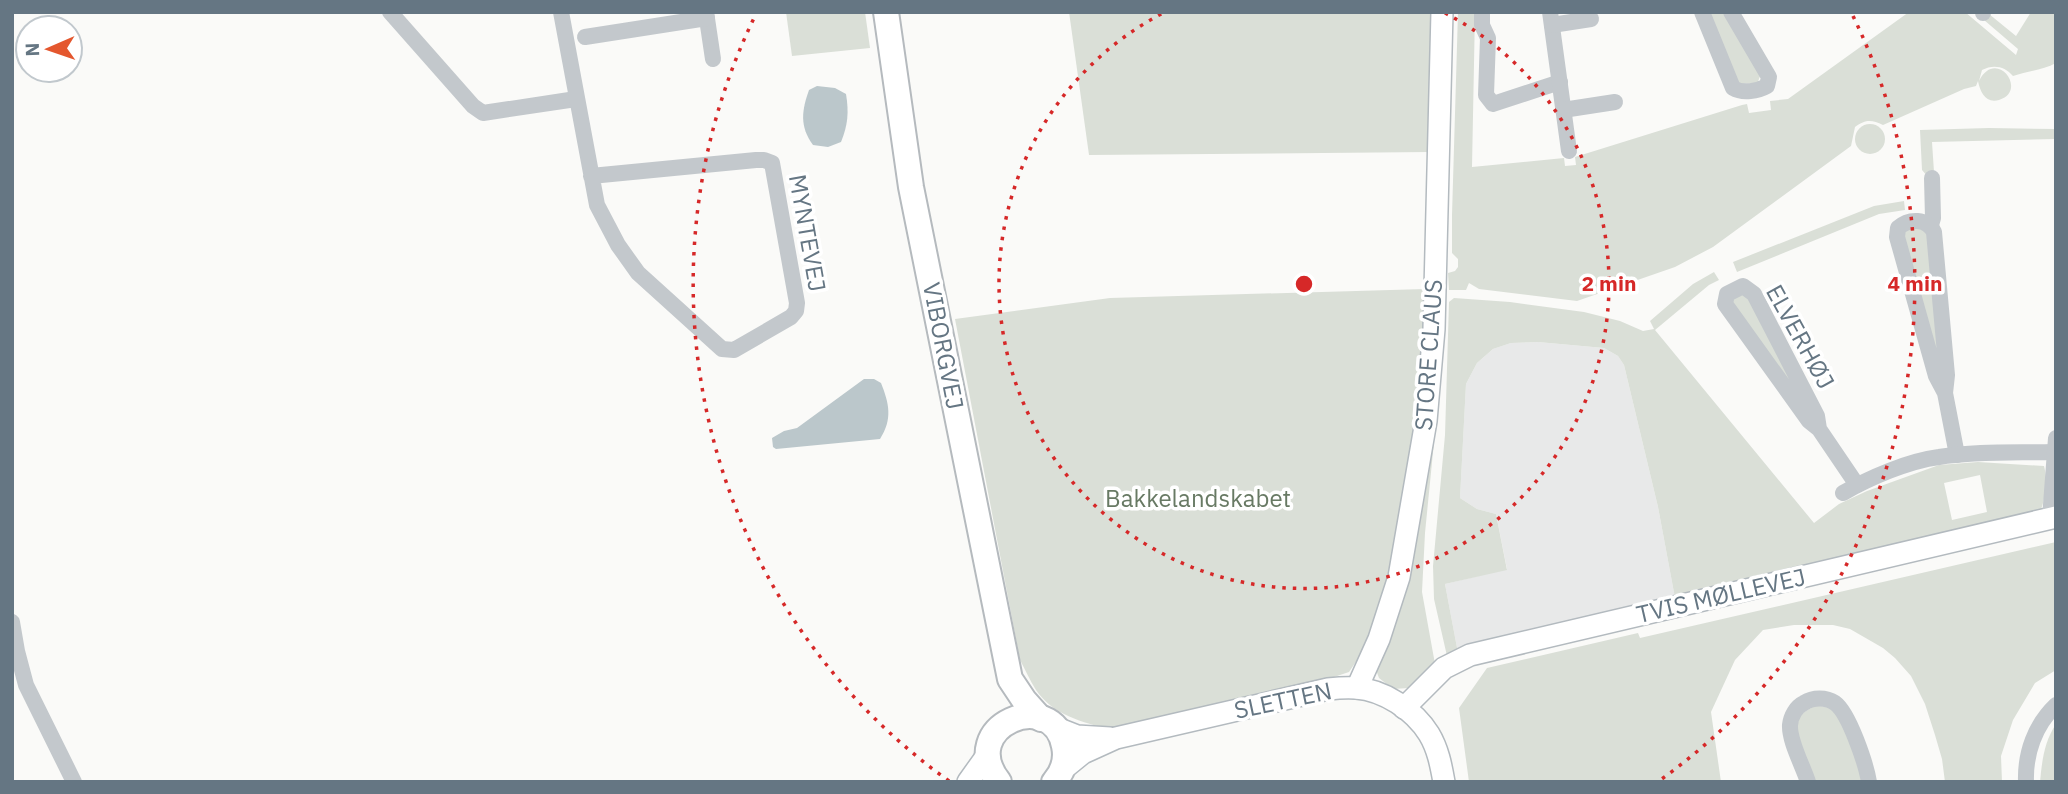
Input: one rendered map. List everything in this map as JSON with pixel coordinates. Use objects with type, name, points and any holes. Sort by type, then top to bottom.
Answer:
[{"type":"main road","name":"VIBORGVEJ","points":[[886,12],[911,187],[1010,678],[1005,713],[991,739],[988,754]]},
{"type":"main road","name":"VIBORGVEJ","points":[[1010,678],[1024,700],[1048,723]]},
{"type":"main road","points":[[999,727],[1026,716],[1048,723],[1063,740],[1065,748],[1064,763],[1058,776]]},
{"type":"main road","points":[[988,754],[991,768],[999,782]]},
{"type":"street","points":[[390,12],[473,106],[483,113],[576,99]]},
{"type":"street","name":"MYNTEVEJ","points":[[561,12],[576,99],[591,176],[597,205],[618,245],[638,272],[722,349],[734,350],[791,317],[796,311],[797,303],[772,163],[756,160],[591,176]]},
{"type":"street","name":"STORE CLAUS","points":[[1357,688],[1379,639],[1399,577],[1426,421],[1434,329],[1442,12]]},
{"type":"street","points":[[1482,12],[1482,25],[1488,38],[1486,95],[1493,104],[1560,82]]},
{"type":"street","points":[[1702,12],[1733,88],[1742,92],[1762,89],[1767,86],[1769,77],[1731,12]]},
{"type":"street","points":[[585,37],[706,15],[713,59]]},
{"type":"street","points":[[1569,151],[1551,19],[1591,19]]},
{"type":"street","points":[[1563,110],[1615,102]]},
{"type":"street","points":[[1932,178],[1931,225],[1934,232],[1947,375],[1945,393]]},
{"type":"street","points":[[1931,225],[1921,221],[1902,224],[1898,228],[1897,237],[1936,376],[1945,393],[1957,455],[2055,445],[2053,517]]},
{"type":"street","name":"ELVERHØJ","points":[[1819,429],[1809,421],[1725,304],[1727,294],[1743,286],[1755,294],[1850,489],[1917,462],[1957,455]]},
{"type":"street","name":"TVIS MØLLEVEJ","points":[[1404,708],[1444,668],[1470,655],[2053,517]]},
{"type":"street","points":[[12,622],[26,685],[74,782]]},
{"type":"street","name":"SLETTEN","points":[[1058,776],[1083,753],[1116,738],[1328,689],[1357,688],[1382,694],[1404,708],[1428,733],[1440,759],[1444,782]]},
{"type":"street","points":[[1808,782],[1791,735],[1790,724],[1794,712],[1812,699],[1835,703],[1843,712],[1866,764],[1869,782]]},
{"type":"street","points":[[2026,782],[2025,765],[2035,733],[2056,705]]},
{"type":"street","name":"SLETTEN","points":[[1048,723],[1077,736],[1116,738]]},
{"type":"street","points":[[968,782],[988,754]]},
{"type":"shaded area","points":[[817,86],[835,88],[846,94],[847,118],[841,142],[828,147],[813,145],[805,131],[803,111],[809,90]]},
{"type":"shaded area","points":[[1538,342],[1604,348],[1618,356],[1624,365],[1658,507],[1675,598],[1458,653],[1445,584],[1507,569],[1496,514],[1477,509],[1460,498],[1466,384],[1477,363],[1493,349],[1511,343]]},
{"type":"shaded area","points":[[864,379],[874,379],[881,383],[886,397],[887,425],[880,439],[776,449],[773,447],[772,438],[797,428]]},
{"type":"green space","points":[[786,12],[865,12],[870,48],[792,56]]},
{"type":"green space","points":[[1069,12],[1435,12],[1430,152],[1089,155]]},
{"type":"green space","points":[[1458,12],[1475,12],[1472,167],[1564,158],[1565,166],[1576,165],[1575,157],[1742,105],[1747,104],[1749,113],[1771,110],[1770,101],[1788,99],[1909,12],[1965,12],[2016,55],[2018,49],[1984,20],[1989,14],[2016,36],[2031,12],[2056,12],[2056,63],[2013,76],[1999,67],[1982,70],[1979,81],[1986,72],[1994,68],[2007,74],[2011,88],[2007,95],[1999,100],[1987,99],[1978,81],[1976,86],[1883,125],[1872,121],[1862,123],[1855,127],[1851,146],[1713,247],[1675,267],[1577,301],[1479,289],[1469,283],[1466,290],[1449,290],[1448,273],[1458,267],[1458,259],[1452,253],[1452,215]]},
{"type":"green space","points":[[1704,12],[1728,12],[1761,74],[1757,84],[1736,83]]},
{"type":"green space","points":[[1870,124],[1881,128],[1885,139],[1881,150],[1870,154],[1859,150],[1855,139],[1859,128]]},
{"type":"green space","points":[[2056,129],[2056,139],[1932,142],[1934,172],[1928,177],[1922,170],[1920,130]]},
{"type":"green space","points":[[1904,201],[1905,210],[1879,214],[1737,272],[1733,262],[1874,206]]},
{"type":"green space","points":[[1910,227],[1927,229],[1943,376],[1902,234]]},
{"type":"green space","points":[[1714,272],[1719,280],[1709,285],[1655,330],[1814,523],[1839,504],[1867,491],[1939,465],[1978,462],[2044,466],[2045,491],[2039,515],[1675,598],[1658,507],[1624,365],[1618,356],[1604,348],[1538,342],[1511,343],[1493,349],[1477,363],[1466,384],[1460,498],[1477,509],[1496,514],[1507,570],[1445,584],[1458,653],[1447,656],[1434,599],[1433,566],[1445,435],[1449,302],[1454,298],[1510,302],[1584,312],[1620,321],[1643,331],[1654,329],[1650,321],[1693,284]],"holes":[[[1980,475],[1987,512],[1952,520],[1944,483]]]},
{"type":"green space","name":"Bakkelandskabet","points":[[1425,289],[1423,390],[1391,579],[1366,647],[1349,672],[1319,682],[1109,729],[1069,716],[1043,699],[1020,660],[955,319],[1110,298]]},
{"type":"green space","points":[[1747,294],[1813,416],[1733,311],[1733,299],[1736,295]]},
{"type":"green space","points":[[1436,422],[1422,592],[1435,664],[1409,688],[1393,689],[1379,678],[1376,670]]},
{"type":"green space","points":[[2056,542],[2056,670],[2035,683],[2013,720],[2001,756],[2002,782],[1945,782],[1942,759],[1925,704],[1911,676],[1883,648],[1850,629],[1833,625],[1794,625],[1763,630],[1735,660],[1711,712],[1721,782],[1469,782],[1459,708],[1487,668],[1638,633],[1640,638]]},
{"type":"green space","points":[[1814,706],[1830,709],[1839,718],[1851,745],[1862,782],[1815,782],[1796,731],[1800,715]]},
{"type":"green space","points":[[2056,724],[2056,782],[2040,782],[2046,745]]}]
